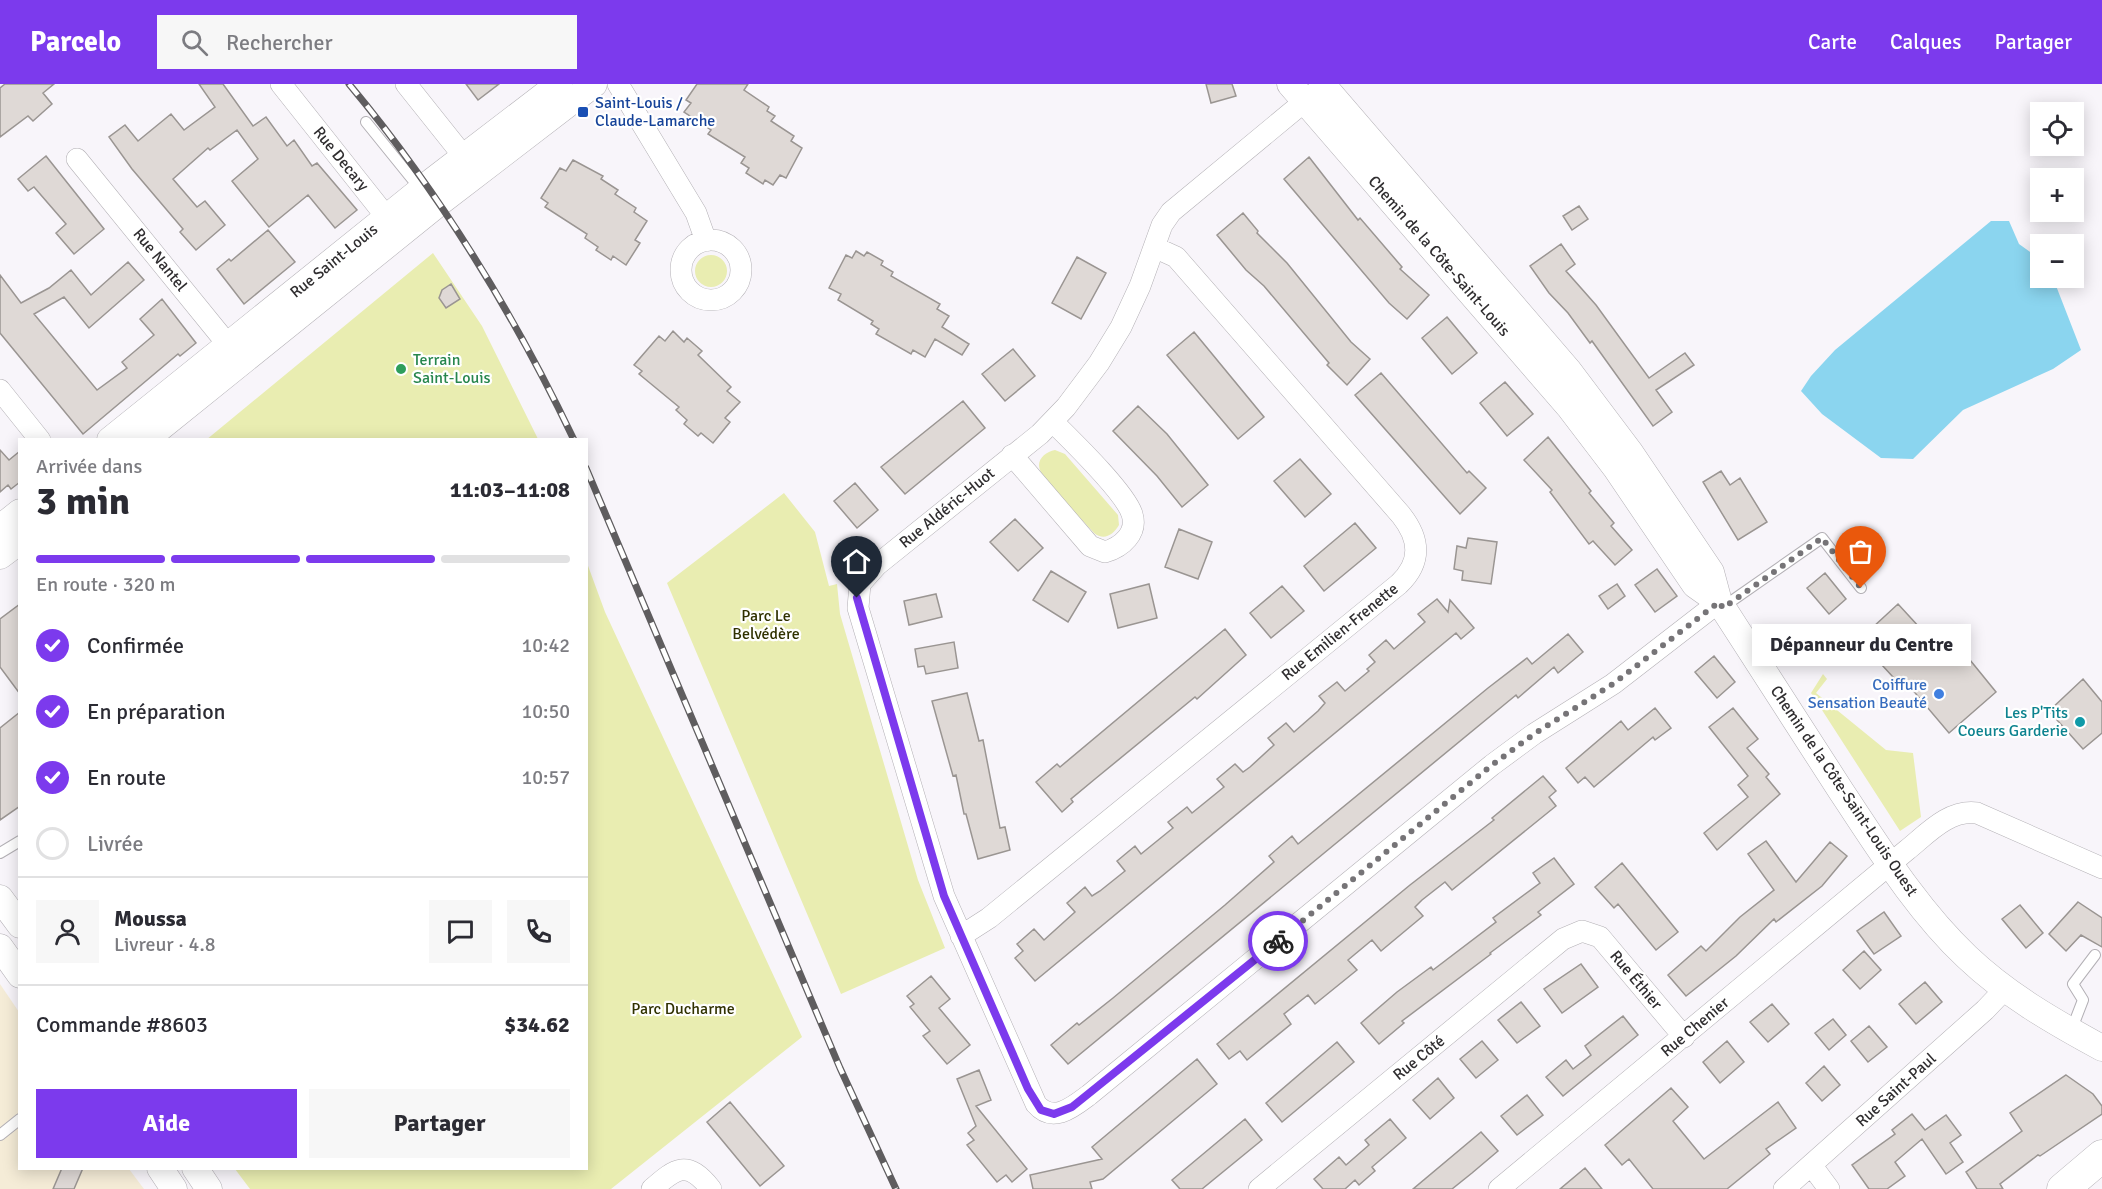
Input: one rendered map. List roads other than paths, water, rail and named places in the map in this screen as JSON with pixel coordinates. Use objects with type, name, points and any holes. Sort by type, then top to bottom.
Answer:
[{"type":"main road","points":[[2063,1189],[2102,1156]]},
{"type":"street","name":"Rue Decary","points":[[281,84],[394,226]]},
{"type":"street","points":[[406,84],[471,165]]},
{"type":"street","name":"Rue Saint-Louis","points":[[113,438],[235,354],[471,165],[559,84]]},
{"type":"street","name":"Rue Saint-Louis","points":[[394,226],[421,190],[471,165],[594,84]]},
{"type":"street","points":[[618,84],[696,213],[706,240]]},
{"type":"street","name":"Rue Aldéric-Huot","points":[[1314,88],[1171,212],[1162,225],[1140,286],[1112,344],[1053,422],[873,569],[860,584],[857,598],[938,878],[1028,1089],[1041,1110],[1054,1114],[1072,1107],[1492,765],[1534,734],[1613,684],[1721,605]]},
{"type":"street","name":"Chemin de la Côte-Saint-Louis","points":[[1314,88],[1595,423]]},
{"type":"street","name":"Rue Nantel","points":[[77,159],[235,354]]},
{"type":"street","name":"Rue Emilien-Frenette","points":[[961,936],[989,918],[1399,584],[1408,574],[1416,559],[1414,533],[1401,515],[1176,257],[1154,247]]},
{"type":"street","name":"Rue Saint-Louis","points":[[147,438],[235,354]]},
{"type":"street","points":[[0,390],[38,438]]},
{"type":"street","points":[[1012,455],[1090,546],[1105,552],[1124,542],[1132,531],[1133,525],[1128,506],[1053,422]]},
{"type":"street","name":"Chemin de la Côte-Saint-Louis Ouest","points":[[1595,423],[1695,585],[1721,605],[1891,865],[1950,940],[2005,989],[2102,1048]]},
{"type":"street","points":[[0,528],[18,514]]},
{"type":"street","points":[[0,556],[18,542]]},
{"type":"street","name":"Rue Chenier","points":[[1499,1189],[1942,822],[1966,812],[1977,813],[2102,868]]},
{"type":"street","points":[[0,898],[18,922]]},
{"type":"street","name":"Rue Éthier","points":[[1582,931],[1600,937],[1684,1037]]},
{"type":"street","name":"Rue Côté","points":[[1259,1189],[1563,939],[1582,931]]},
{"type":"street","points":[[0,947],[18,972]]},
{"type":"street","name":"Rue Saint-Paul","points":[[1784,1189],[1985,1010],[2005,989]]},
{"type":"street","points":[[1812,1166],[1829,1189]]},
{"type":"street","points":[[652,1189],[674,1171],[682,1169],[693,1172],[711,1189]]},
{"type":"street","points":[[161,1170],[174,1189]]},
{"type":"street","points":[[196,1170],[210,1189]]},
{"type":"lane","points":[[366,122],[421,190]]},
{"type":"lane","points":[[1721,605],[1822,538],[1861,588]]},
{"type":"lane","points":[[0,853],[18,842]]},
{"type":"lane","points":[[2071,1031],[2083,1000],[2073,984],[2095,955]]},
{"type":"lane","points":[[0,1135],[18,1121]]},
{"type":"water","points":[[1991,221],[2009,221],[2019,244],[2030,252],[2030,288],[2057,288],[2081,350],[2053,369],[1963,410],[1913,459],[1881,458],[1822,414],[1801,391],[1811,376],[1835,350]]},
{"type":"railway","points":[[349,84],[414,168],[473,255],[526,346],[573,438]]},
{"type":"railway","points":[[588,473],[840,1068],[896,1189]]},
{"type":"place","name":"Saint-Louis / Claude-Lamarche","points":[[583,112]]},
{"type":"place","name":"Terrain Saint-Louis","points":[[401,369]]},
{"type":"place","name":"Dépanneur du Centre","points":[[1861,588]]},
{"type":"place","name":"Coiffure Sensation Beauté","points":[[1939,694]]},
{"type":"place","name":"Les P'Tits Coeurs Garderie","points":[[2080,722]]},
{"type":"park label","name":"Parc Le Belvédère","points":[[766,625]]},
{"type":"park label","name":"Parc Ducharme","points":[[683,1009]]}]
